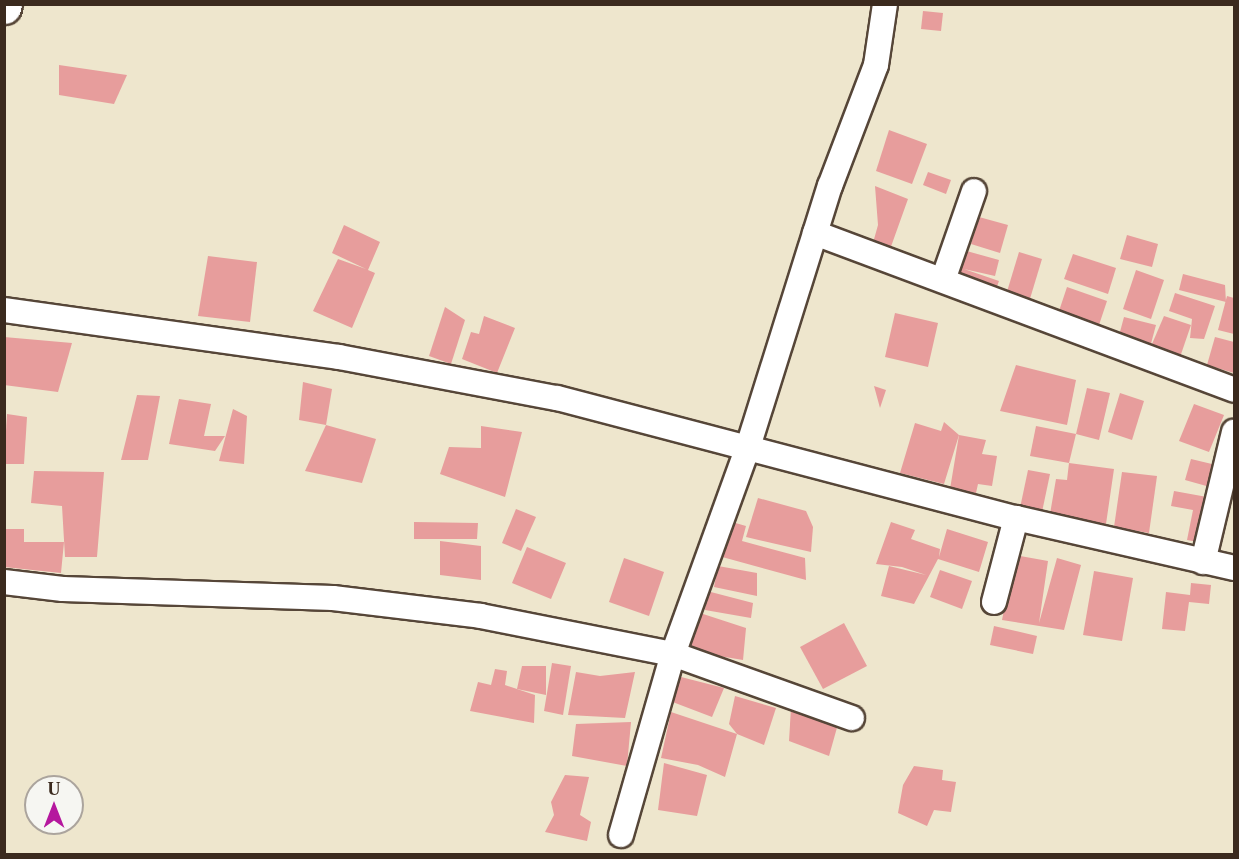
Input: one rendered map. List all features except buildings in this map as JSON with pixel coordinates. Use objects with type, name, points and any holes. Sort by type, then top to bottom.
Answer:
[{"type":"street","points":[[621,835],[673,654],[748,447],[815,233],[876,65],[885,4]]},
{"type":"street","points":[[943,280],[974,191]]},
{"type":"street","points":[[815,233],[1234,390]]},
{"type":"street","points":[[4,310],[456,377],[557,398],[1016,518],[1234,568]]},
{"type":"street","points":[[1203,562],[1234,432]]},
{"type":"street","points":[[994,602],[1016,518]]},
{"type":"street","points":[[4,582],[63,589],[333,598],[481,616],[673,654],[852,718]]}]
